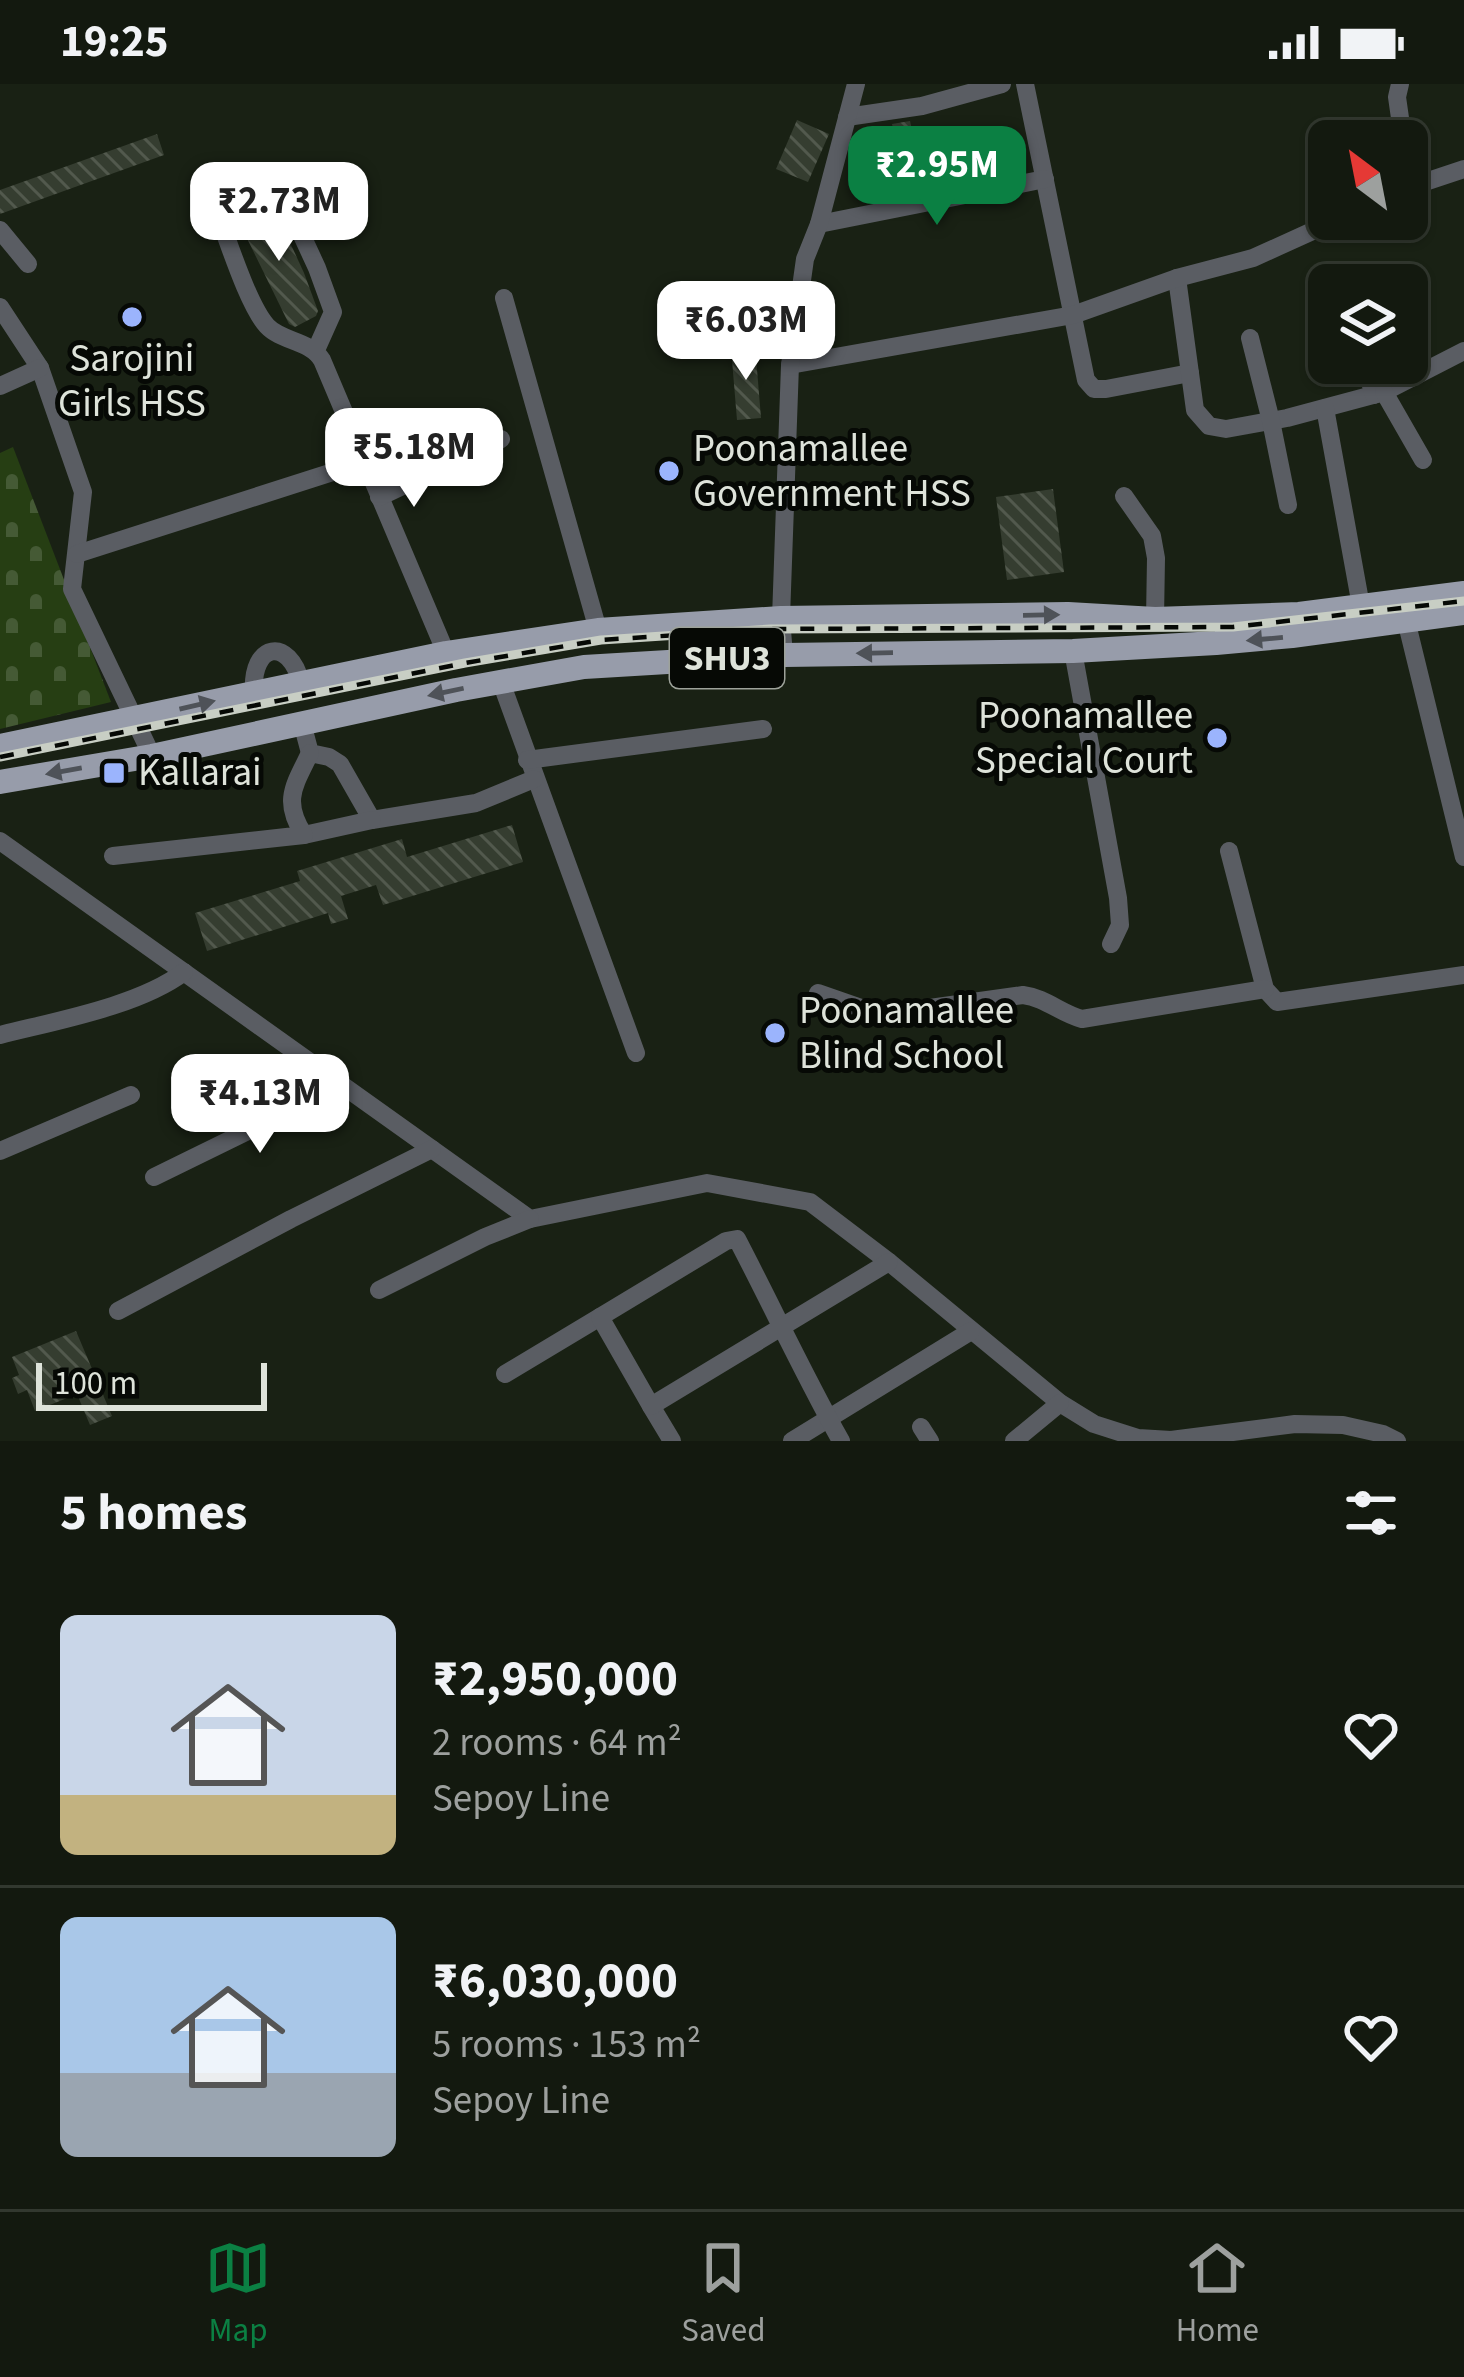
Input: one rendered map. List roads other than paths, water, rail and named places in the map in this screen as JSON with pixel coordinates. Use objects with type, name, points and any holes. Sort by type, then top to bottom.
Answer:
[{"type":"main road","name":"SHU3","points":[[0,782],[152,756],[584,667],[784,655],[1073,651],[1254,640],[1404,611],[1464,593]]},
{"type":"main road","name":"SHU3","points":[[0,746],[446,653],[598,630],[781,618],[1068,614],[1155,620],[1299,614],[1361,606],[1464,613]]},
{"type":"street","points":[[784,655],[781,618],[790,365],[805,259],[819,224],[856,84]]},
{"type":"street","points":[[848,117],[922,106],[1002,84]]},
{"type":"street","points":[[1025,84],[1086,380],[1094,388],[1190,373]]},
{"type":"street","points":[[1400,84],[1400,118]]},
{"type":"street","points":[[1428,181],[1464,169]]},
{"type":"street","points":[[819,224],[1045,179]]},
{"type":"street","points":[[316,350],[333,312],[281,190],[268,186],[217,212],[244,283],[264,324],[316,350],[446,653]]},
{"type":"street","points":[[0,230],[28,264]]},
{"type":"street","points":[[790,365],[1073,315],[1253,258],[1308,233]]},
{"type":"street","points":[[1178,278],[1195,410],[1209,426],[1226,429],[1271,421],[1379,394],[1462,359]]},
{"type":"street","points":[[504,298],[598,630]]},
{"type":"street","points":[[0,307],[40,368],[83,492],[72,589],[152,756]]},
{"type":"street","points":[[1250,338],[1288,505]]},
{"type":"street","points":[[0,386],[40,368]]},
{"type":"street","points":[[1374,384],[1424,460]]},
{"type":"street","points":[[1325,408],[1361,606]]},
{"type":"street","points":[[380,497],[501,439]]},
{"type":"street","points":[[77,554],[364,462]]},
{"type":"street","points":[[1124,496],[1152,536],[1155,620]]},
{"type":"street","points":[[1404,611],[1464,857]]},
{"type":"street","points":[[1073,651],[1118,898],[1120,925],[1111,944]]},
{"type":"street","points":[[254,692],[255,664],[273,653],[291,658],[301,683]]},
{"type":"street","points":[[501,682],[636,1053]]},
{"type":"street","points":[[302,723],[310,753],[290,806],[304,835]]},
{"type":"street","points":[[113,856],[304,835],[476,803],[531,770],[763,729]]},
{"type":"street","points":[[310,753],[340,764],[372,820]]},
{"type":"street","points":[[0,841],[530,1219]]},
{"type":"street","points":[[1229,851],[1265,988],[1277,1002],[1464,975]]},
{"type":"street","points":[[0,1036],[121,1001],[184,972]]},
{"type":"street","points":[[818,993],[864,1009],[894,1013],[1023,995],[1042,998],[1082,1019],[1265,988]]},
{"type":"street","points":[[154,1177],[342,1084]]},
{"type":"street","points":[[0,1150],[131,1095]]},
{"type":"street","points":[[118,1311],[432,1149]]},
{"type":"street","points":[[379,1290],[530,1219],[707,1184],[810,1202],[1060,1403],[1094,1424],[1138,1438],[1171,1440],[1295,1424],[1343,1425],[1396,1441]]},
{"type":"street","points":[[505,1374],[726,1241],[737,1239],[841,1441]]},
{"type":"street","points":[[651,1406],[889,1262]]},
{"type":"street","points":[[600,1317],[672,1441]]},
{"type":"street","points":[[792,1441],[970,1331]]},
{"type":"street","points":[[1014,1441],[1060,1403]]},
{"type":"railway","points":[[0,757],[601,640],[770,629],[1233,627],[1464,601]]},
{"type":"place","name":"Sarojini Girls HSS","points":[[132,317]]},
{"type":"place","name":"Poonamallee Government HSS","points":[[669,471]]},
{"type":"place","name":"Poonamallee Special Court","points":[[1217,738]]},
{"type":"place","name":"Kallarai","points":[[114,773]]},
{"type":"place","name":"Poonamallee Blind School","points":[[775,1033]]}]
